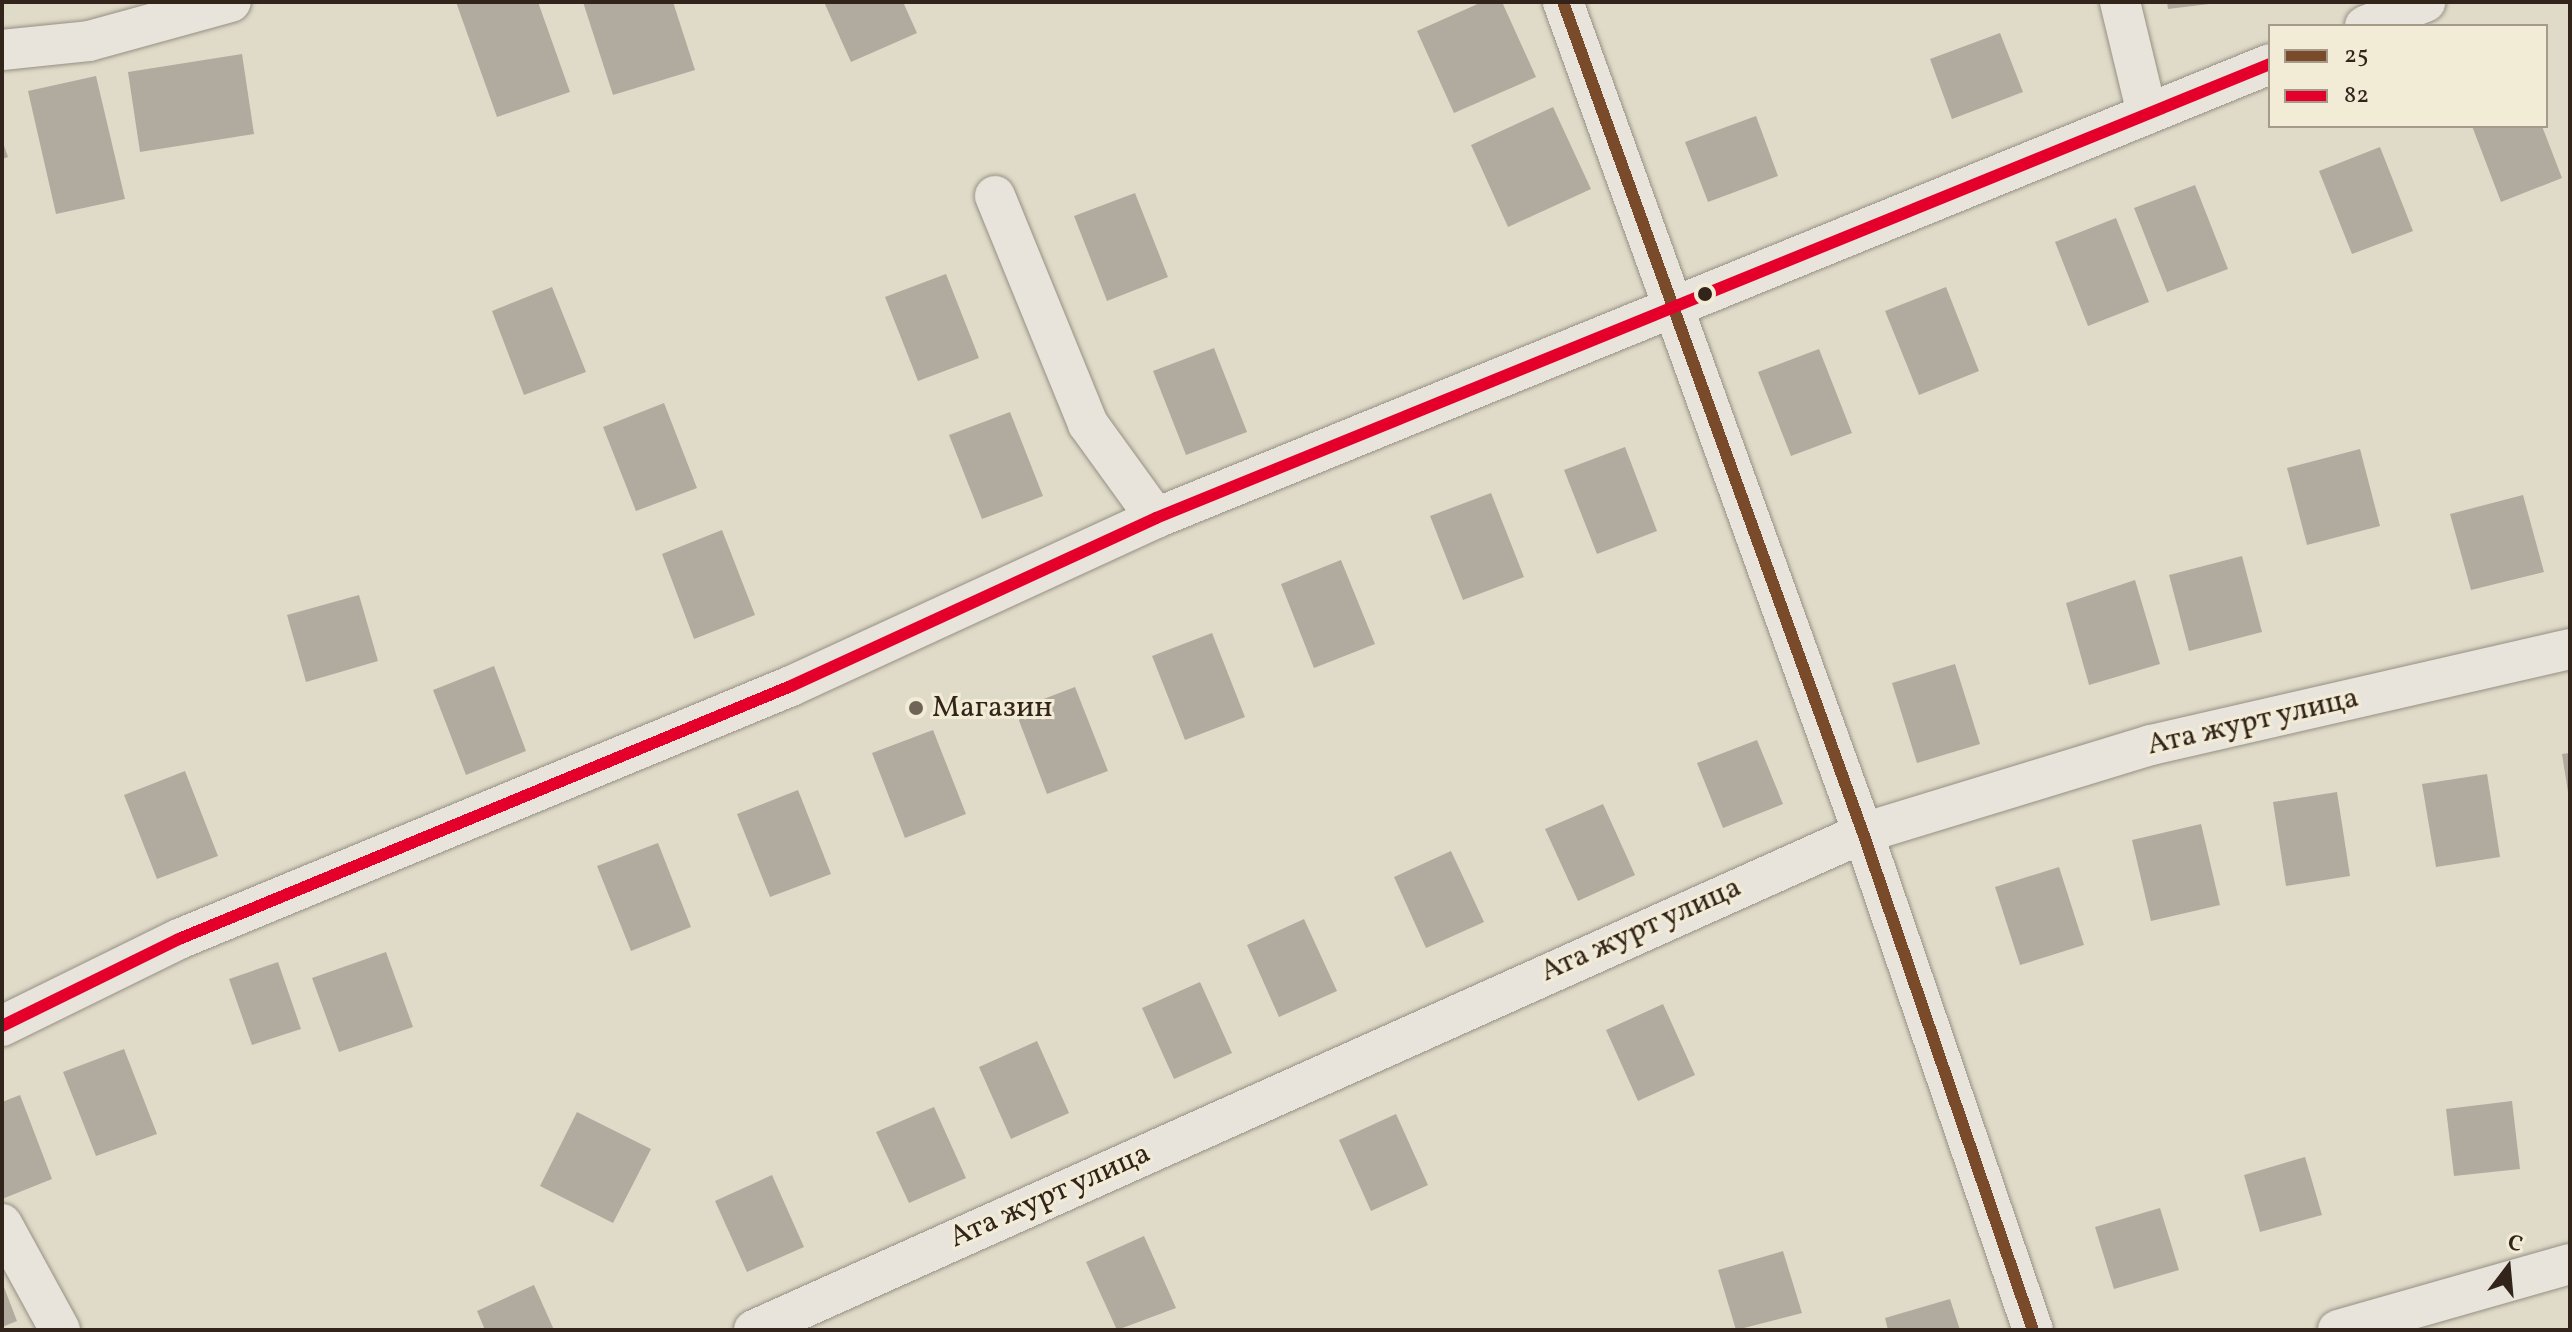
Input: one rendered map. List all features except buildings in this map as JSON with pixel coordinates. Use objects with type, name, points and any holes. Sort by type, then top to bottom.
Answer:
[{"type":"street","points":[[2,50],[89,41],[231,2]]},
{"type":"street","points":[[1563,2],[1863,833],[2033,1330]]},
{"type":"street","points":[[2120,2],[2147,114]]},
{"type":"street","points":[[2370,24],[2425,2]]},
{"type":"street","points":[[2,1026],[179,939],[791,686],[1156,518],[2268,65]]},
{"type":"street","points":[[995,196],[1088,424],[1156,518]]},
{"type":"street","name":"Ата журт улица","points":[[754,1330],[1863,833],[2151,745],[2570,649]]},
{"type":"street","points":[[2,1224],[60,1330]]},
{"type":"street","points":[[2338,1330],[2570,1264]]},
{"type":"transit line","name":"25","points":[[1563,2],[1863,833],[2033,1330]]},
{"type":"transit line","name":"82","points":[[2,1026],[179,939],[791,686],[1156,518],[2268,65]]},
{"type":"place","name":"Магазин","points":[[916,708]]}]
